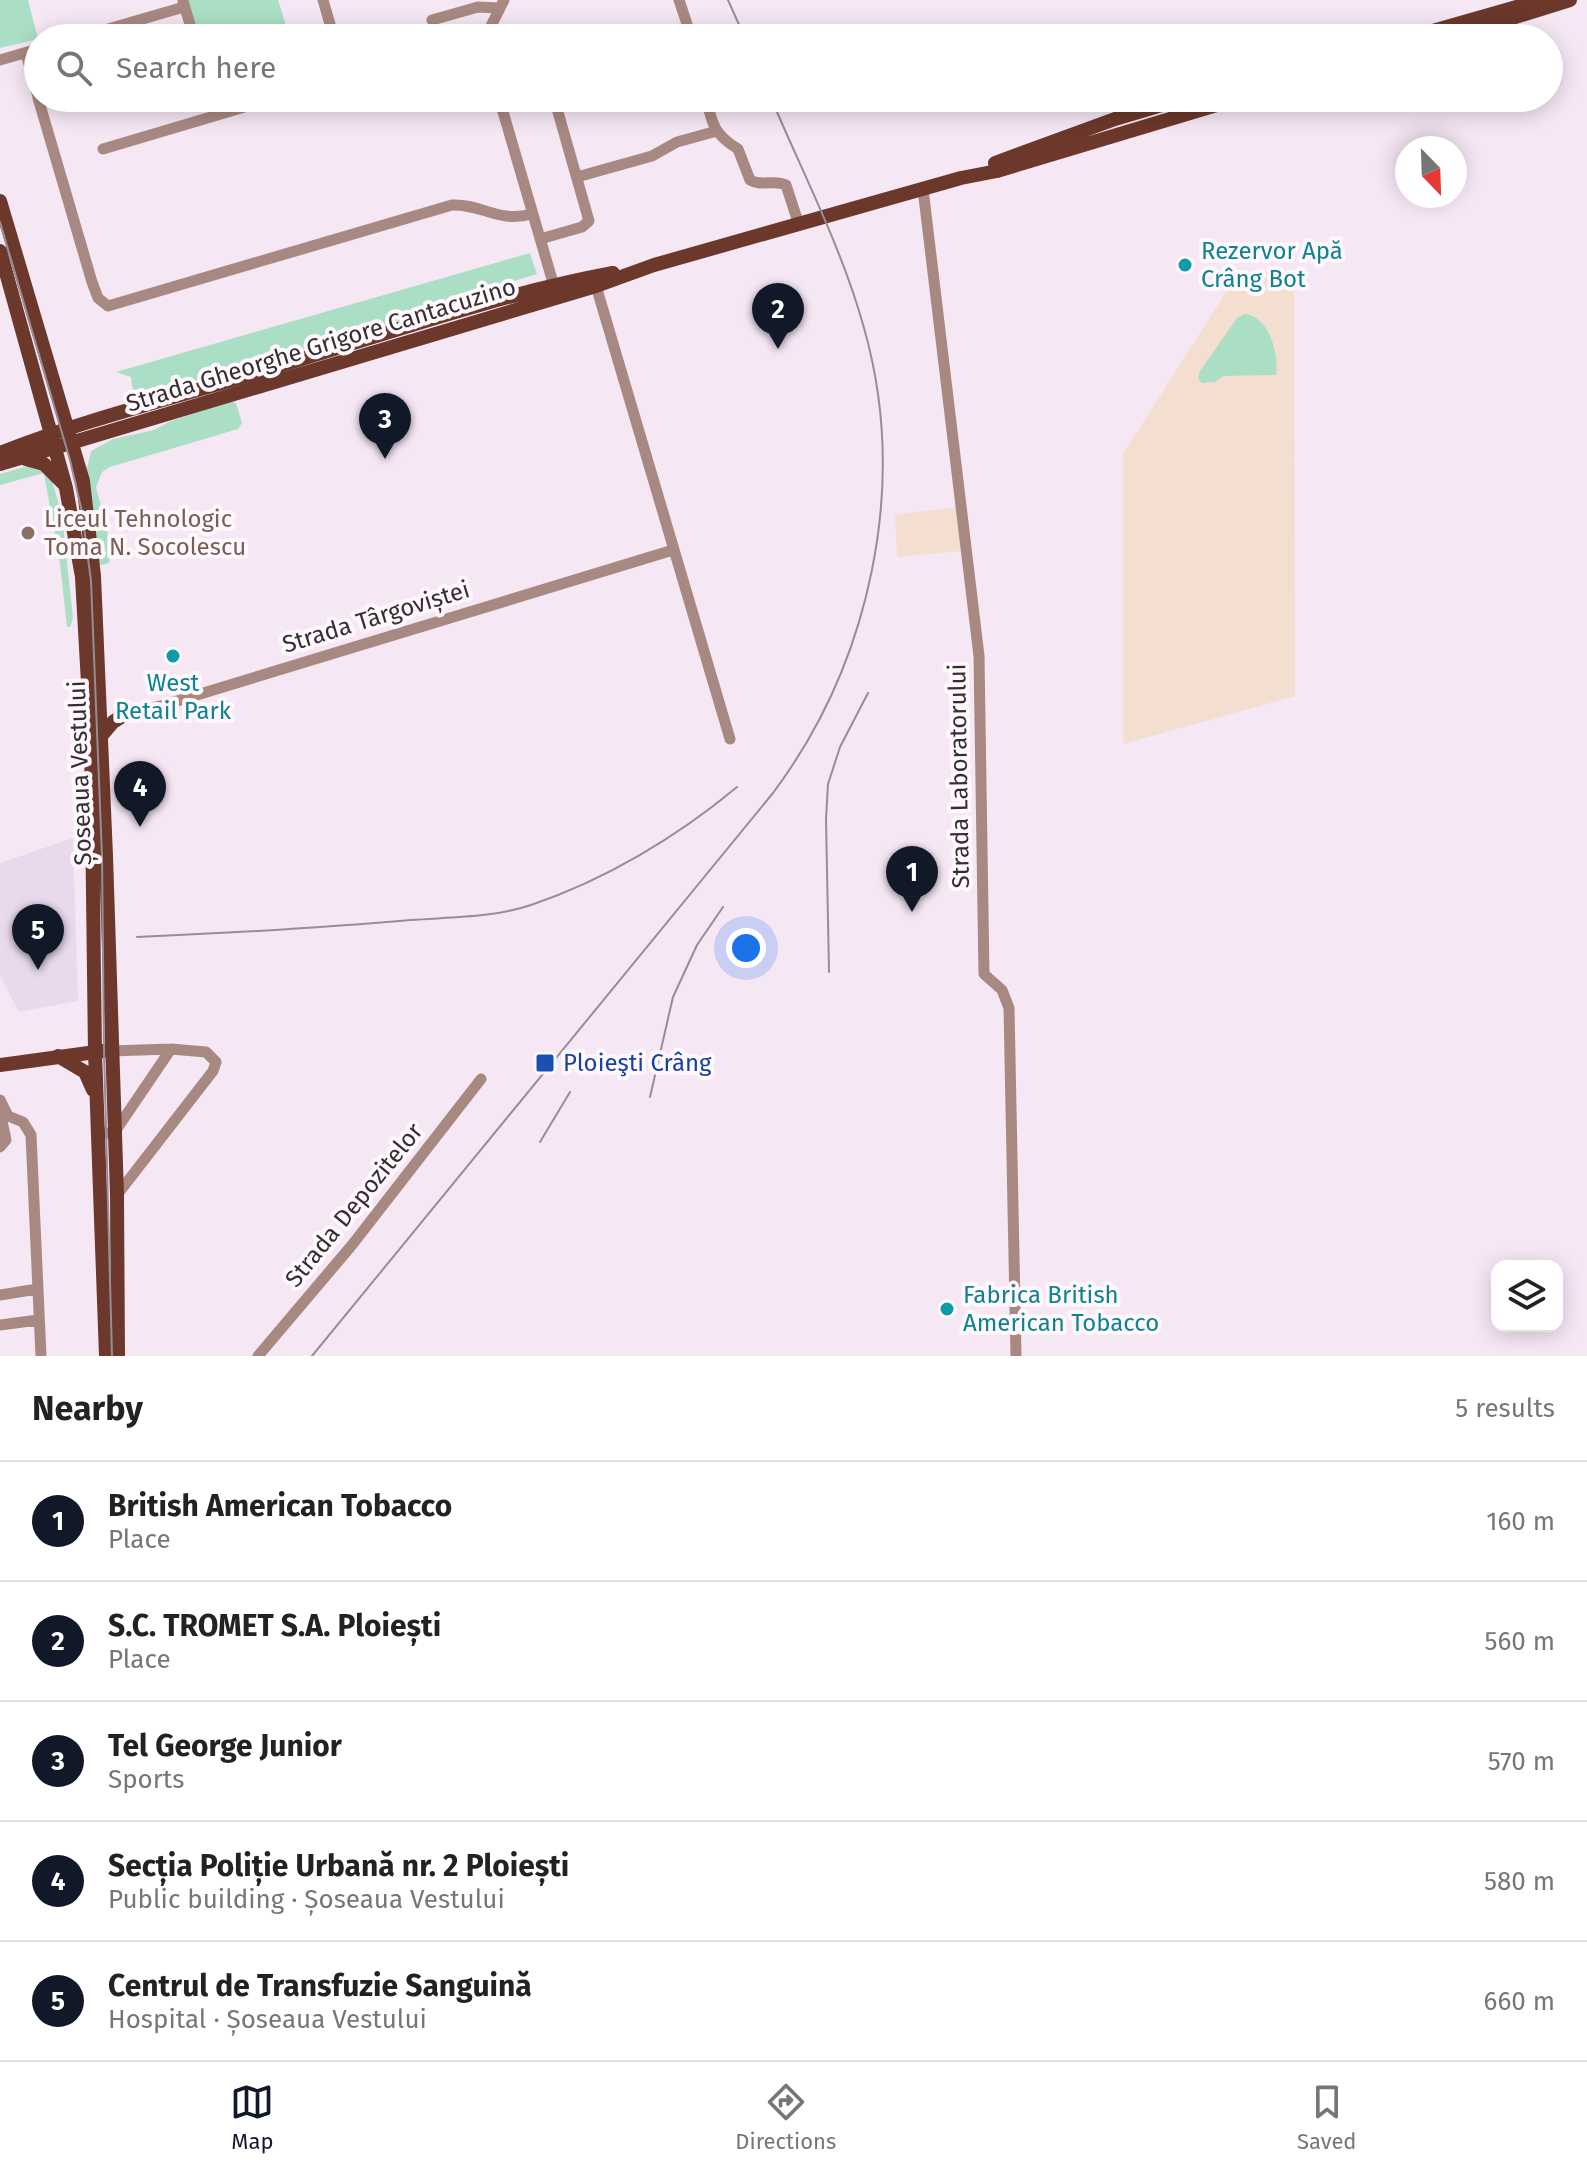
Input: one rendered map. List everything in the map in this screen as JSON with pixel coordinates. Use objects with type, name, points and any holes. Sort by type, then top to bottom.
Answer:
[{"type":"main road","points":[[1457,24],[1541,0]]},
{"type":"main road","points":[[1493,24],[1570,0]]},
{"type":"main road","name":"Strada Gheorghe Grigore Cantacuzino","points":[[961,178],[1138,112]]},
{"type":"main road","name":"Strada Gheorghe Grigore Cantacuzino","points":[[0,453],[99,418],[961,178],[997,171],[1193,112]]},
{"type":"main road","name":"Șoseaua Vestului","points":[[0,201],[83,481],[94,576],[97,713],[95,1052],[106,1356]]},
{"type":"main road","name":"Șoseaua Vestului","points":[[0,251],[66,488],[82,577],[102,735],[117,1195],[118,1356]]},
{"type":"main road","name":"Strada Gheorghe Grigore Cantacuzino","points":[[0,464],[106,434],[556,291]]},
{"type":"main road","points":[[56,389],[73,411],[99,418]]},
{"type":"main road","points":[[26,443],[38,421],[41,393]]},
{"type":"main road","points":[[83,481],[87,452],[106,434]]},
{"type":"main road","points":[[21,459],[44,464],[66,488]]},
{"type":"main road","points":[[97,713],[124,715]]},
{"type":"main road","points":[[102,735],[124,715]]},
{"type":"main road","points":[[58,1056],[84,1039],[95,1016]]},
{"type":"main road","points":[[0,1065],[111,1051]]},
{"type":"main road","points":[[58,1056],[85,1072],[96,1096]]},
{"type":"street","points":[[323,0],[330,24]]},
{"type":"street","points":[[679,0],[687,24]]},
{"type":"street","points":[[119,24],[183,3],[190,24]]},
{"type":"street","points":[[432,20],[478,7],[502,4]]},
{"type":"street","points":[[492,24],[502,4]]},
{"type":"street","points":[[0,60],[24,53]]},
{"type":"street","points":[[42,112],[92,282],[98,298],[108,306],[452,205],[504,217],[532,214]]},
{"type":"street","points":[[103,149],[227,112]]},
{"type":"street","points":[[503,112],[556,291]]},
{"type":"street","points":[[540,239],[587,224],[589,217],[558,112]]},
{"type":"street","points":[[711,112],[717,131],[727,143],[738,149],[750,180],[759,184],[780,182],[786,185],[799,225]]},
{"type":"street","points":[[577,177],[652,156],[677,142],[717,131]]},
{"type":"street","name":"Strada Laboratorului","points":[[923,189],[979,656],[984,974],[1002,990],[1009,1008],[1016,1356]]},
{"type":"street","points":[[594,282],[730,739]]},
{"type":"street","name":"Strada Târgoviștei","points":[[124,715],[673,550]]},
{"type":"street","points":[[98,1133],[114,1133],[171,1049]]},
{"type":"street","points":[[111,1051],[171,1049],[206,1052],[213,1057],[216,1067],[117,1195]]},
{"type":"street","name":"Strada Depozitelor","points":[[258,1356],[378,1213],[481,1079]]},
{"type":"street","points":[[0,1100],[6,1140],[0,1147]]},
{"type":"street","points":[[3,1116],[23,1122],[31,1135],[41,1356]]},
{"type":"street","points":[[0,1295],[37,1289]]},
{"type":"street","points":[[0,1325],[38,1320]]},
{"type":"shaded area","points":[[1240,270],[1294,274],[1295,696],[1123,744],[1123,454]]},
{"type":"shaded area","points":[[957,507],[962,551],[897,557],[895,515]]},
{"type":"shaded area","points":[[73,838],[78,1001],[19,1012],[0,976],[0,863]]},
{"type":"green space","points":[[0,0],[28,0],[34,24],[24,24],[24,42],[0,48]]},
{"type":"green space","points":[[188,0],[278,0],[286,24],[195,24]]},
{"type":"green space","points":[[530,253],[537,274],[517,280],[497,292],[128,400],[127,396],[133,392],[131,377],[116,372]]},
{"type":"green space","points":[[1245,314],[1254,317],[1267,329],[1276,357],[1276,375],[1223,376],[1215,382],[1202,383],[1198,379],[1200,371],[1237,318]]},
{"type":"green space","points":[[230,401],[236,403],[242,423],[238,429],[102,472],[96,487],[107,528],[110,559],[109,563],[98,566],[86,472],[91,451],[113,439],[154,430]]},
{"type":"green space","points":[[33,466],[51,477],[62,515],[73,618],[70,627],[67,627],[44,473],[0,485],[0,474]]},
{"type":"tram line","points":[[0,222],[70,460],[82,512],[91,581],[102,856],[112,1356]]},
{"type":"railway","points":[[728,0],[739,24]]},
{"type":"railway","points":[[312,1356],[773,793],[807,742],[834,688],[856,630],[872,571],[881,510],[882,449],[877,388],[864,328],[845,269],[777,112]]},
{"type":"railway","points":[[829,972],[828,784],[840,747],[868,693]]},
{"type":"railway","points":[[137,937],[486,915],[516,909],[559,895],[613,870],[665,840],[737,787]]},
{"type":"railway","points":[[650,1097],[673,997],[697,945],[723,907]]},
{"type":"railway","points":[[540,1142],[570,1092]]},
{"type":"place","name":"Rezervor Apă Crâng Bot","points":[[1185,265]]},
{"type":"place","name":"S.C. TROMET S.A. Ploiești","points":[[778,349]]},
{"type":"place","name":"Tel George Junior","points":[[385,459]]},
{"type":"place","name":"Liceul Tehnologic Toma N. Socolescu","points":[[28,533]]},
{"type":"place","name":"West Retail Park","points":[[173,656]]},
{"type":"place","name":"Secția Poliție Urbană nr. 2 Ploiești","points":[[140,827]]},
{"type":"place","name":"British American Tobacco","points":[[912,912]]},
{"type":"place","name":"Centrul de Transfuzie Sanguină","points":[[38,970]]},
{"type":"place","name":"Ploieşti Crâng","points":[[545,1063]]},
{"type":"place","name":"Fabrica British American Tobacco","points":[[947,1309]]}]
